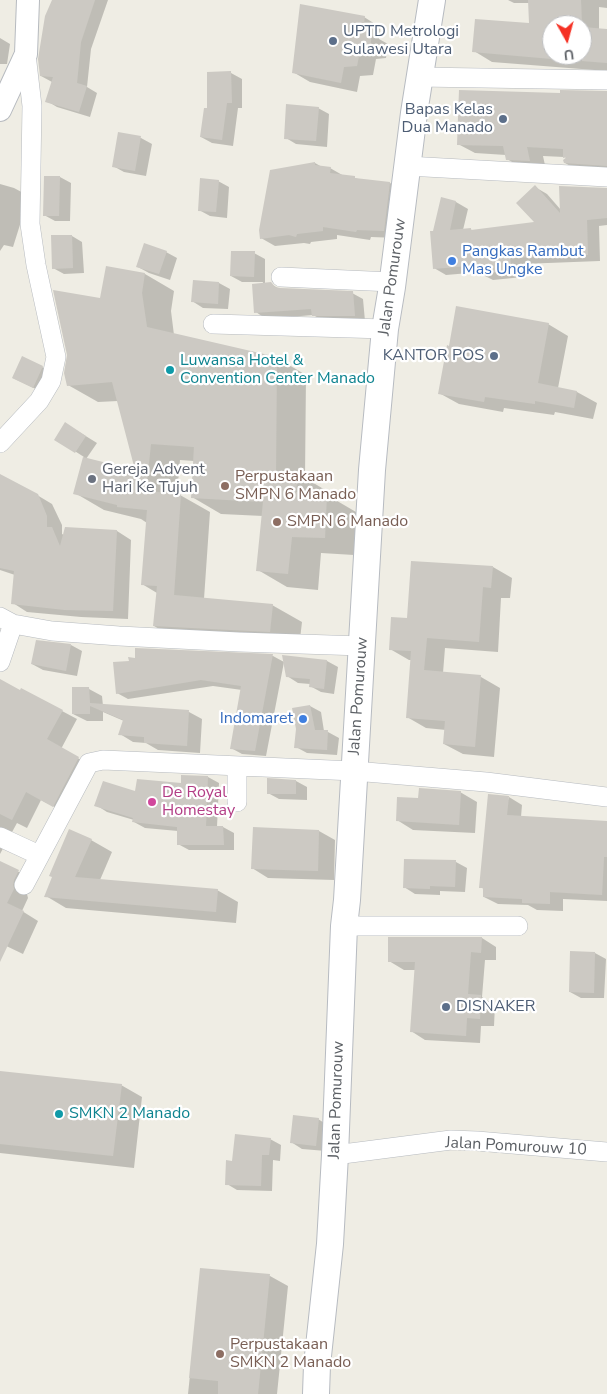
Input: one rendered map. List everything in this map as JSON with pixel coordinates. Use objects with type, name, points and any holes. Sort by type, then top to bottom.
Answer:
[{"type":"main road","name":"Jalan Pomurouw","points":[[316,1394],[317,1365],[330,1244],[344,926],[372,470],[385,329],[432,0]]},
{"type":"street","points":[[0,443],[39,401],[51,381],[56,356],[36,265],[30,224],[32,106],[26,54],[28,0]]},
{"type":"street","points":[[0,110],[26,54]]},
{"type":"street","points":[[420,77],[607,80]]},
{"type":"street","points":[[407,166],[607,177]]},
{"type":"street","points":[[281,277],[392,282]]},
{"type":"street","points":[[213,324],[385,329]]},
{"type":"street","points":[[0,662],[7,620],[52,631],[119,636],[362,646]]},
{"type":"street","points":[[24,885],[89,762],[103,760],[354,771],[486,782],[607,797]]},
{"type":"street","points":[[237,767],[237,802]]},
{"type":"street","points":[[0,837],[40,855]]},
{"type":"street","points":[[344,926],[518,926]]},
{"type":"street","name":"Jalan Pomurouw 10","points":[[335,1155],[451,1140],[607,1152]]},
{"type":"building","points":[[52,0],[95,0],[81,42],[77,83],[87,86],[79,112],[45,102],[53,77],[40,76],[38,59],[45,16]]},
{"type":"building","points":[[528,0],[581,0],[582,15],[542,15],[542,58],[472,52],[475,19],[529,23]]},
{"type":"building","name":"UPTD Metrologi Sulawesi Utara","points":[[300,4],[365,16],[363,30],[372,33],[370,49],[360,51],[357,66],[344,67],[341,83],[292,73]]},
{"type":"building","points":[[592,28],[607,29],[607,63],[592,62]]},
{"type":"building","points":[[231,71],[232,103],[227,103],[222,140],[200,137],[204,108],[207,108],[207,72]]},
{"type":"building","points":[[459,90],[560,93],[560,90],[607,91],[607,166],[564,163],[563,160],[567,157],[563,158],[563,149],[527,147],[530,161],[506,160],[503,146],[457,145]]},
{"type":"building","points":[[286,104],[319,107],[316,141],[284,139]]},
{"type":"building","points":[[118,132],[141,136],[135,171],[112,167]]},
{"type":"building","points":[[315,162],[315,165],[331,167],[330,173],[390,182],[384,231],[357,230],[356,232],[323,227],[323,231],[297,234],[296,237],[289,235],[260,239],[259,230],[270,170]]},
{"type":"building","points":[[44,176],[60,176],[59,216],[43,216]]},
{"type":"building","points":[[200,178],[219,180],[216,212],[198,211]]},
{"type":"building","points":[[535,185],[560,213],[559,186],[607,188],[607,218],[587,220],[588,255],[510,258],[512,270],[480,274],[479,265],[433,269],[430,231],[433,231],[441,197],[456,201],[450,230],[471,228],[471,230],[534,222],[516,203]]},
{"type":"building","points":[[51,235],[72,235],[73,268],[52,269]]},
{"type":"building","points":[[144,243],[167,251],[159,274],[136,267]]},
{"type":"building","points":[[231,251],[255,251],[254,277],[230,276]]},
{"type":"building","points":[[106,266],[145,273],[142,293],[147,327],[277,357],[276,471],[298,473],[296,492],[327,494],[325,538],[292,537],[288,574],[256,571],[263,502],[191,498],[194,447],[151,444],[146,491],[181,494],[174,595],[273,604],[270,632],[153,626],[157,586],[141,585],[147,510],[117,507],[117,505],[73,494],[83,457],[135,470],[112,382],[67,386],[64,373],[67,355],[53,290],[100,298]]},
{"type":"building","points":[[193,280],[219,282],[218,304],[191,302]]},
{"type":"building","points":[[271,282],[275,287],[280,288],[353,291],[355,316],[312,316],[311,309],[254,313],[252,284]]},
{"type":"building","name":"KANTOR POS","points":[[456,306],[549,323],[538,383],[577,391],[574,408],[535,401],[535,404],[485,397],[484,402],[438,394]]},
{"type":"building","points":[[22,356],[43,366],[33,388],[12,378]]},
{"type":"building","points":[[65,422],[86,436],[75,453],[54,440]]},
{"type":"building","points":[[0,474],[38,494],[47,516],[47,527],[52,527],[60,546],[65,527],[117,530],[113,611],[65,610],[11,604],[14,571],[0,568]]},
{"type":"building","points":[[411,561],[493,566],[491,588],[483,587],[479,642],[427,638],[424,670],[481,675],[475,747],[443,744],[445,721],[406,718],[411,651],[389,650],[391,617],[407,618]]},
{"type":"building","points":[[36,640],[71,644],[66,671],[31,664]]},
{"type":"building","points":[[135,648],[273,654],[255,751],[230,749],[241,686],[201,680],[116,694],[113,662],[129,661],[128,657],[135,658]]},
{"type":"building","points":[[282,655],[327,660],[324,689],[309,687],[310,679],[286,677]]},
{"type":"building","points":[[0,679],[63,710],[47,739],[79,757],[53,807],[26,792],[12,820],[0,814]]},
{"type":"building","points":[[72,687],[89,687],[90,703],[189,710],[187,746],[144,743],[144,737],[118,735],[123,720],[90,706],[90,714],[72,714]]},
{"type":"building","name":"Indomaret","points":[[310,705],[315,730],[328,730],[327,750],[294,748],[296,729],[292,708]]},
{"type":"building","points":[[181,775],[208,776],[206,826],[223,826],[224,845],[177,845],[177,827],[132,822],[133,818],[94,806],[103,781],[135,791],[137,779],[181,783]]},
{"type":"building","points":[[267,778],[296,780],[296,794],[267,794]]},
{"type":"building","points":[[419,788],[461,791],[459,825],[396,821],[397,797],[418,798]]},
{"type":"building","points":[[488,794],[509,796],[507,815],[607,821],[607,857],[604,857],[602,895],[550,892],[550,904],[522,903],[522,899],[483,897],[483,888],[479,888]]},
{"type":"building","points":[[253,827],[319,830],[318,871],[251,869]]},
{"type":"building","points":[[69,829],[92,839],[75,877],[218,889],[216,912],[44,897],[52,877],[49,876]]},
{"type":"building","points":[[404,859],[456,860],[455,887],[430,886],[430,889],[403,888]]},
{"type":"building","points":[[0,861],[19,870],[14,880],[14,889],[7,903],[24,911],[0,962]]},
{"type":"building","points":[[388,937],[482,937],[481,953],[471,952],[468,994],[481,995],[480,1019],[467,1018],[466,1036],[410,1032],[415,962],[388,962]]},
{"type":"building","points":[[570,951],[595,952],[594,993],[569,992]]},
{"type":"building","name":"SMKN 2 Manado","points":[[0,1071],[122,1084],[113,1156],[0,1144]]},
{"type":"building","points":[[293,1115],[319,1118],[316,1146],[290,1143]]},
{"type":"building","points":[[235,1134],[271,1138],[269,1155],[262,1155],[261,1186],[225,1185],[226,1160],[232,1161]]},
{"type":"building","points":[[200,1268],[270,1274],[258,1394],[218,1394],[218,1381],[189,1378]]},
{"type":"place","name":"UPTD Metrologi Sulawesi Utara","points":[[333,41]]},
{"type":"place","name":"Bapas Kelas Dua Manado","points":[[503,119]]},
{"type":"place","name":"Pangkas Rambut Mas Ungke","points":[[452,261]]},
{"type":"place","name":"KANTOR POS","points":[[494,356]]},
{"type":"place","name":"Luwansa Hotel & Convention Center Manado","points":[[170,370]]},
{"type":"place","name":"Gereja Advent Hari Ke Tujuh","points":[[92,479]]},
{"type":"place","name":"Perpustakaan SMPN 6 Manado","points":[[225,486]]},
{"type":"place","name":"SMPN 6 Manado","points":[[277,522]]},
{"type":"place","name":"Indomaret","points":[[303,719]]},
{"type":"place","name":"De Royal Homestay","points":[[152,802]]},
{"type":"place","name":"DISNAKER","points":[[446,1007]]},
{"type":"place","name":"SMKN 2 Manado","points":[[59,1114]]},
{"type":"place","name":"Perpustakaan SMKN 2 Manado","points":[[220,1354]]}]
